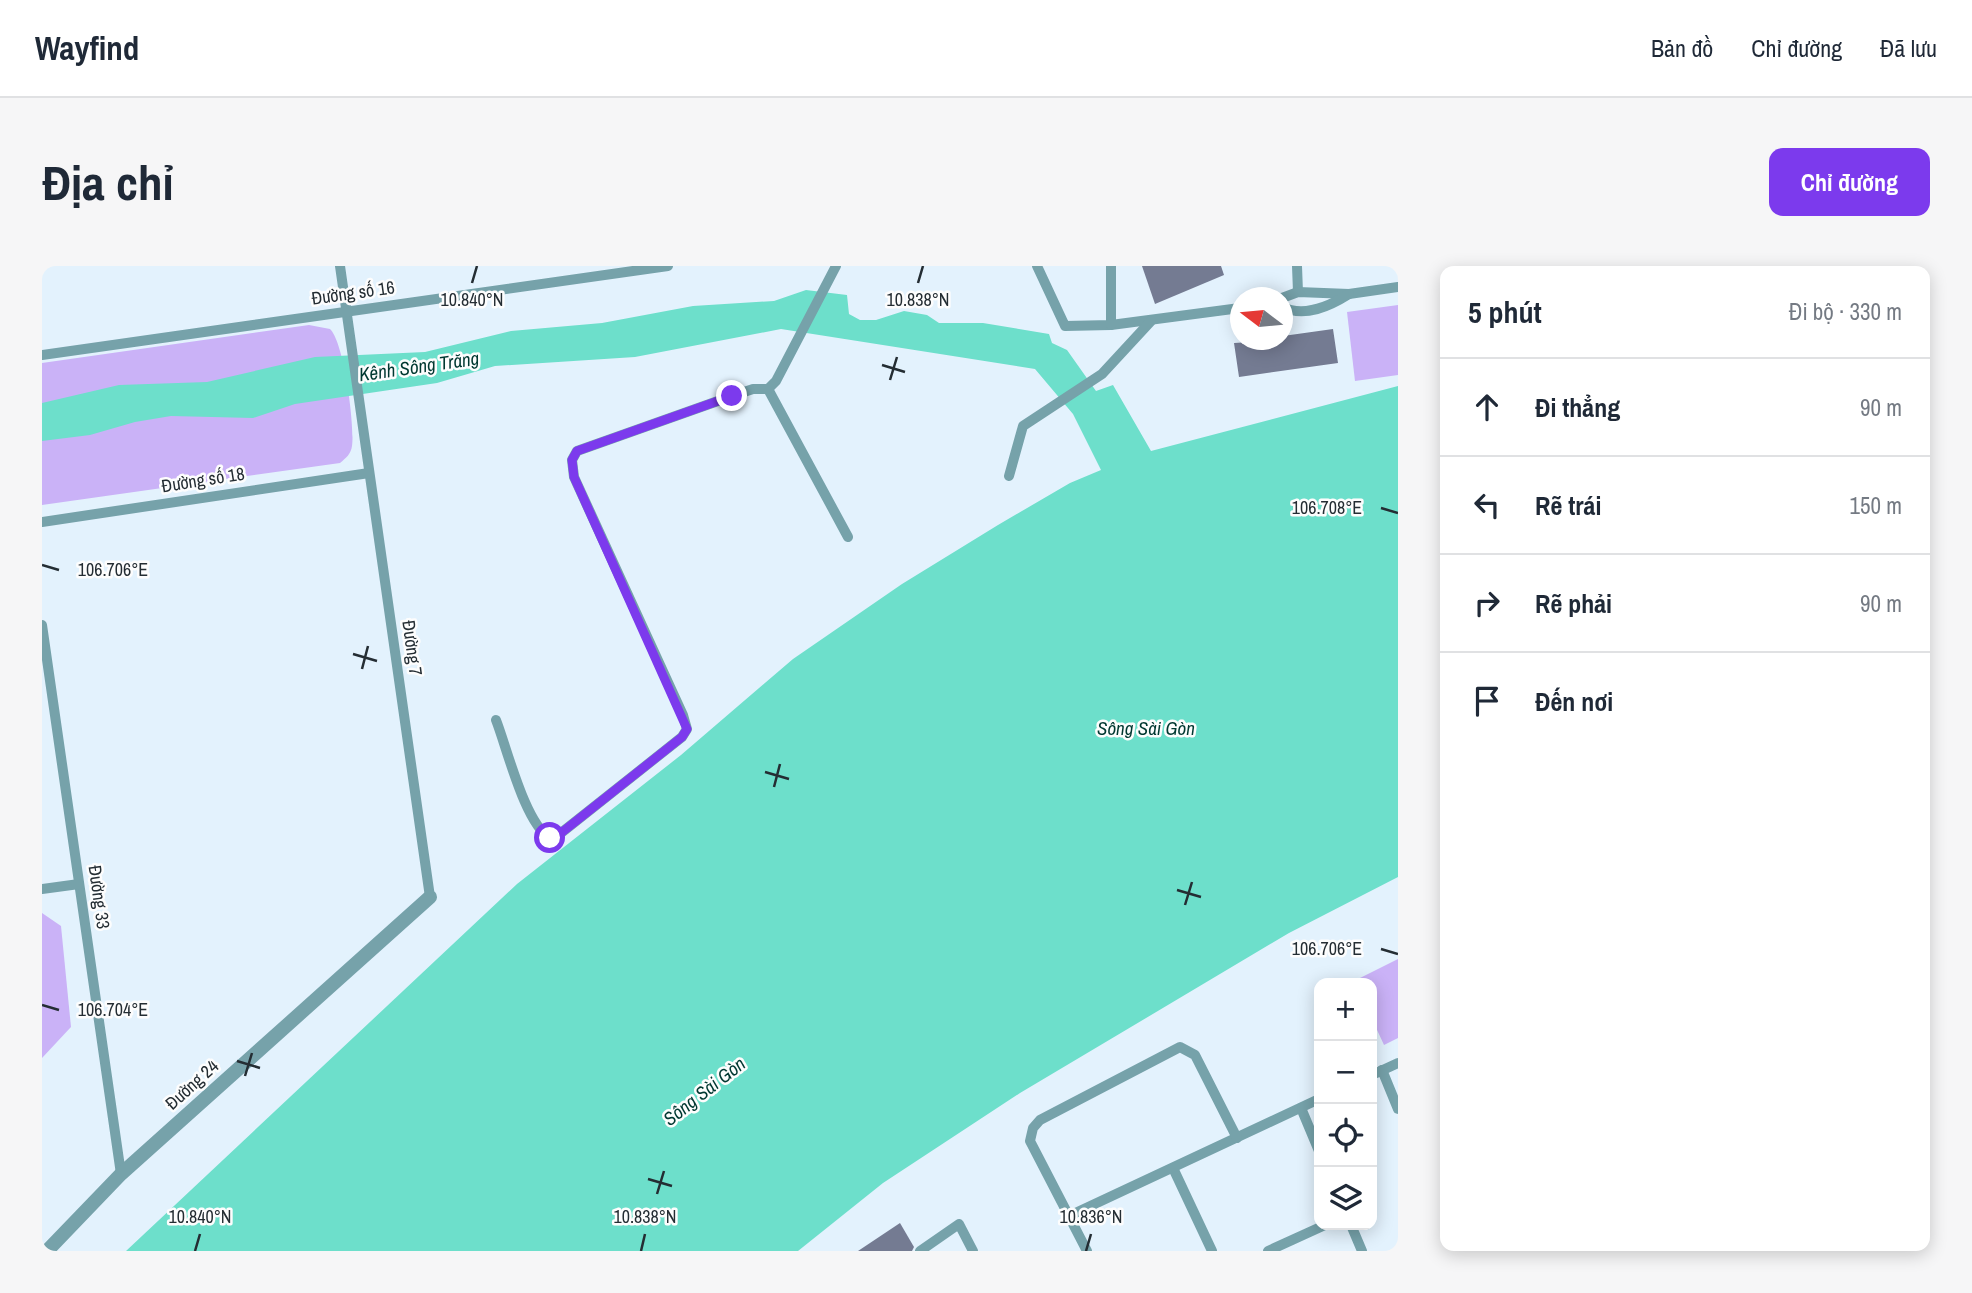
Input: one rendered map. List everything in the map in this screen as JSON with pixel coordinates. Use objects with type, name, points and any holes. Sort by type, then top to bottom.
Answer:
[{"type":"street","name":"Đường 7","points":[[340,266],[430,897]]},
{"type":"street","name":"Đường số 16","points":[[42,355],[668,266]]},
{"type":"street","points":[[768,389],[836,266]]},
{"type":"street","points":[[1037,266],[1065,326],[1152,321],[1230,310]]},
{"type":"street","points":[[1111,266],[1111,325]]},
{"type":"street","points":[[1297,266],[1298,292]]},
{"type":"street","points":[[1293,294],[1349,294],[1398,287]]},
{"type":"street","points":[[1293,312],[1327,308],[1349,294]]},
{"type":"street","points":[[1010,476],[1023,426],[1102,374],[1152,321]]},
{"type":"street","points":[[496,720],[532,816],[539,831],[550,838],[561,833],[682,737],[687,729],[683,715],[574,477],[572,460],[577,451],[590,446],[753,389],[768,389]]},
{"type":"street","points":[[768,389],[848,537]]},
{"type":"street","name":"Đường số 18","points":[[42,522],[369,473]]},
{"type":"street","name":"Đường 33","points":[[42,625],[121,1174]]},
{"type":"street","points":[[42,889],[79,884]]},
{"type":"street","name":"Đường 24","points":[[47,1251],[121,1174],[430,897]]},
{"type":"street","points":[[1087,1251],[1032,1144],[1031,1135],[1040,1121],[1180,1047],[1195,1055],[1237,1138]]},
{"type":"street","points":[[1398,1063],[1377,1073],[1398,1109]]},
{"type":"street","points":[[1069,1216],[1314,1102]]},
{"type":"street","points":[[1301,1108],[1314,1139]]},
{"type":"street","points":[[1173,1167],[1212,1251]]},
{"type":"street","points":[[920,1251],[959,1224],[973,1251]]},
{"type":"street","points":[[1268,1251],[1314,1230]]},
{"type":"street","points":[[1353,1230],[1362,1251]]},
{"type":"shaded area","points":[[1398,305],[1398,375],[1355,381],[1347,312]]},
{"type":"shaded area","points":[[309,325],[330,329],[344,366],[350,404],[352,446],[340,463],[42,505],[42,363]]},
{"type":"shaded area","points":[[42,913],[61,926],[71,1027],[42,1058]]},
{"type":"shaded area","points":[[1398,959],[1398,1038],[1384,1045],[1377,1030],[1377,978],[1360,978]]},
{"type":"water","name":"Sông Sài Gòn","points":[[806,290],[847,295],[849,314],[860,320],[876,320],[904,311],[927,315],[939,323],[983,323],[1049,334],[1052,343],[1067,350],[1096,391],[1113,385],[1151,451],[1398,386],[1398,877],[1289,933],[1020,1093],[883,1183],[798,1251],[126,1251],[517,884],[681,755],[793,659],[902,584],[998,525],[1070,483],[1101,470],[1073,414],[1035,369],[781,329],[635,357],[495,366],[437,383],[295,404],[253,418],[171,416],[135,422],[90,435],[42,441],[42,403],[119,385],[207,382],[315,357],[425,352],[511,331],[602,323],[693,306],[774,301]]},
{"type":"building","points":[[1142,266],[1221,266],[1224,275],[1155,304]]},
{"type":"building","points":[[1333,329],[1338,363],[1239,377],[1235,350],[1293,350],[1293,335]]},
{"type":"building","points":[[900,1223],[914,1247],[912,1251],[858,1251]]},
{"type":"route","points":[[550,838],[561,833],[682,737],[687,729],[574,477],[572,460],[577,451],[732,396]]},
{"type":"water label","name":"Kênh Sông Trăng","points":[[419,366]]}]
